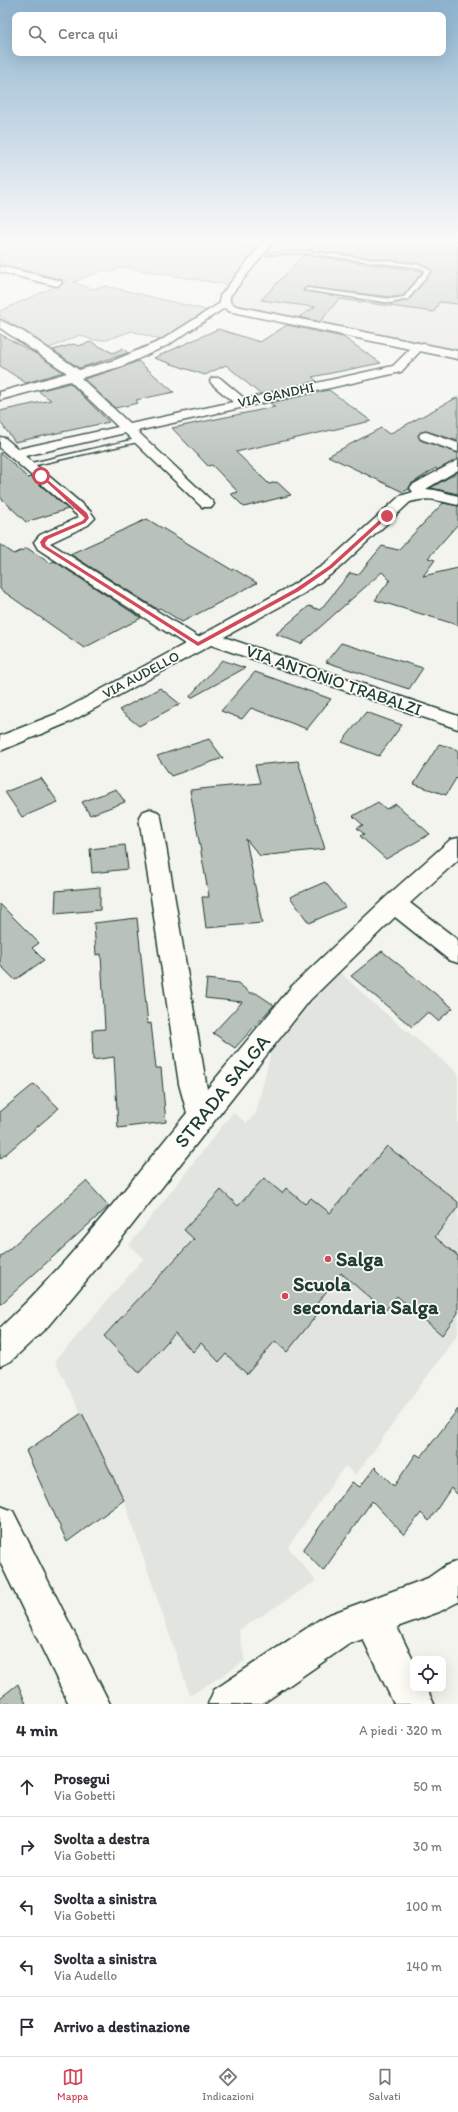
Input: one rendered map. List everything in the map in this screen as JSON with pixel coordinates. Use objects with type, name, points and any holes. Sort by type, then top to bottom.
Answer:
[{"type":"street","points":[[0,396],[119,363],[164,343],[197,322]]},
{"type":"street","points":[[294,322],[458,356]]},
{"type":"street","points":[[0,323],[18,333],[75,375],[127,428],[207,504]]},
{"type":"street","name":"VIA GANDHI","points":[[14,454],[396,369],[418,347]]},
{"type":"street","points":[[216,381],[242,403]]},
{"type":"street","points":[[426,436],[458,448]]},
{"type":"street","points":[[0,441],[27,465]]},
{"type":"street","points":[[422,494],[417,488],[458,464]]},
{"type":"street","name":"VIA ANTONIO TRABALZI","points":[[27,465],[85,514],[87,518],[83,522],[46,538],[42,542],[44,546],[204,641],[458,723]]},
{"type":"street","name":"VIA AUDELLO","points":[[0,744],[63,718],[297,590],[331,567],[405,499],[422,494],[435,494],[458,501]]},
{"type":"street","points":[[150,817],[192,1084],[202,1116]]},
{"type":"street","name":"STRADA SALGA","points":[[0,1350],[38,1315],[106,1235],[301,993],[394,903],[451,854],[458,846]]},
{"type":"street","points":[[394,903],[458,953]]},
{"type":"street","points":[[0,1524],[90,1704]]},
{"type":"street","points":[[228,1704],[338,1629],[439,1593],[458,1579]]},
{"type":"street","points":[[372,1617],[414,1704]]},
{"type":"lane","points":[[27,465],[140,440]]},
{"type":"shaded area","points":[[8,322],[191,322],[161,340],[132,331],[106,340],[92,340],[80,335],[45,350],[25,333]]},
{"type":"shaded area","points":[[307,322],[458,322],[458,353]]},
{"type":"shaded area","name":"Scuola secondaria Salga","points":[[339,971],[372,1002],[458,1073],[458,1334],[356,1475],[345,1466],[288,1547],[316,1581],[239,1630],[245,1661],[190,1696],[124,1500],[55,1361],[144,1258],[129,1245],[233,1112],[247,1123],[256,1113],[272,1047]]},
{"type":"building","points":[[287,325],[343,337],[381,363],[312,377],[317,381],[260,394],[226,365],[205,375],[154,358],[218,329],[260,342]]},
{"type":"building","points":[[0,334],[38,355],[63,372],[26,383],[0,366]]},
{"type":"building","points":[[91,342],[113,353],[123,348],[128,353],[79,368],[53,350],[74,344],[78,346]]},
{"type":"building","points":[[138,361],[174,392],[136,400],[138,403],[115,408],[84,379],[123,367]]},
{"type":"building","points":[[70,383],[109,422],[15,442],[0,422],[0,411],[51,400],[38,391]]},
{"type":"building","points":[[329,390],[371,421],[236,452],[269,484],[277,482],[291,495],[244,507],[231,494],[238,492],[212,465],[208,466],[172,428],[275,407],[270,403]]},
{"type":"building","points":[[458,397],[458,441],[426,431],[421,432],[418,435],[420,440],[458,453],[458,459],[437,470],[436,468],[411,484],[409,489],[403,492],[328,456],[381,428],[389,434]]},
{"type":"building","points":[[0,452],[28,478],[31,477],[68,509],[26,522],[0,497]]},
{"type":"building","points":[[458,472],[458,494],[431,488],[432,487]]},
{"type":"building","points":[[443,503],[458,506],[458,524],[428,558],[435,560],[423,576],[458,568],[458,625],[375,600],[390,580],[382,572],[301,644],[276,634],[309,606],[320,610],[350,573],[358,575],[382,546],[398,550]]},
{"type":"building","points":[[147,519],[232,570],[234,569],[257,583],[182,622],[160,608],[157,609],[70,554]]},
{"type":"building","points":[[0,544],[14,554],[27,548],[50,563],[54,561],[141,618],[84,648],[0,589]]},
{"type":"building","points":[[341,643],[423,668],[409,689],[326,662]]},
{"type":"building","points":[[222,660],[245,668],[191,698],[190,696]]},
{"type":"building","points":[[255,672],[331,699],[307,729],[251,708],[242,719],[221,711]]},
{"type":"building","points":[[160,688],[180,704],[139,726],[119,710]]},
{"type":"building","points":[[366,712],[402,725],[379,756],[342,742]]},
{"type":"building","points":[[209,739],[223,758],[171,776],[157,756]]},
{"type":"building","points":[[439,744],[458,750],[458,775],[446,795],[414,784]]},
{"type":"building","points":[[298,761],[325,849],[260,856],[246,839],[262,923],[206,928],[202,897],[209,897],[190,790],[260,783],[255,765]]},
{"type":"building","points":[[41,778],[58,802],[22,817],[5,792]]},
{"type":"building","points":[[116,789],[125,802],[90,815],[82,802]]},
{"type":"building","points":[[378,802],[386,809],[396,804],[430,834],[386,859],[360,836],[364,834],[357,828],[363,825],[353,816]]},
{"type":"building","points":[[125,845],[128,869],[92,873],[90,849]]},
{"type":"building","points":[[325,882],[345,907],[309,923],[290,897]]},
{"type":"building","points":[[100,887],[100,910],[55,914],[56,891]]},
{"type":"building","points":[[0,904],[39,943],[32,948],[44,960],[15,980],[0,965]]},
{"type":"building","points":[[137,918],[148,1024],[151,1023],[156,1068],[161,1068],[166,1122],[118,1128],[114,1057],[93,1060],[92,1030],[105,1029],[101,954],[96,955],[94,923]]},
{"type":"building","points":[[382,951],[453,1008],[438,1021],[428,1012],[412,1027],[351,976]]},
{"type":"building","points":[[207,979],[238,983],[250,993],[256,993],[274,1005],[235,1048],[213,1033],[242,1002],[205,998]]},
{"type":"building","points":[[34,1084],[59,1108],[0,1159],[0,1112]]},
{"type":"building","name":"Salga","points":[[387,1146],[458,1202],[458,1207],[435,1237],[458,1256],[458,1313],[442,1335],[397,1296],[385,1311],[341,1273],[311,1311],[316,1316],[287,1352],[275,1341],[247,1374],[226,1354],[219,1362],[201,1343],[193,1352],[175,1333],[139,1373],[104,1336],[194,1239],[184,1230],[221,1190],[238,1206],[264,1178],[282,1193],[286,1188],[305,1204],[311,1198],[330,1213]]},
{"type":"building","points":[[86,1181],[109,1206],[0,1305],[0,1257]]},
{"type":"building","points":[[458,1409],[458,1495],[451,1488],[429,1521],[421,1513],[404,1535],[372,1501],[323,1571],[303,1550],[352,1482],[360,1487],[375,1467],[394,1486],[416,1454],[421,1457]]},
{"type":"building","points":[[82,1413],[124,1500],[67,1542],[26,1451]]},
{"type":"building","points":[[18,1684],[26,1704],[0,1704],[0,1698]]},
{"type":"place","name":"Salga","points":[[328,1259]]},
{"type":"place","name":"Scuola secondaria Salga","points":[[285,1296]]},
{"type":"route","points":[[41,476],[85,514],[87,518],[83,522],[46,538],[42,542],[44,546],[198,644],[297,590],[331,567],[387,516]]}]
